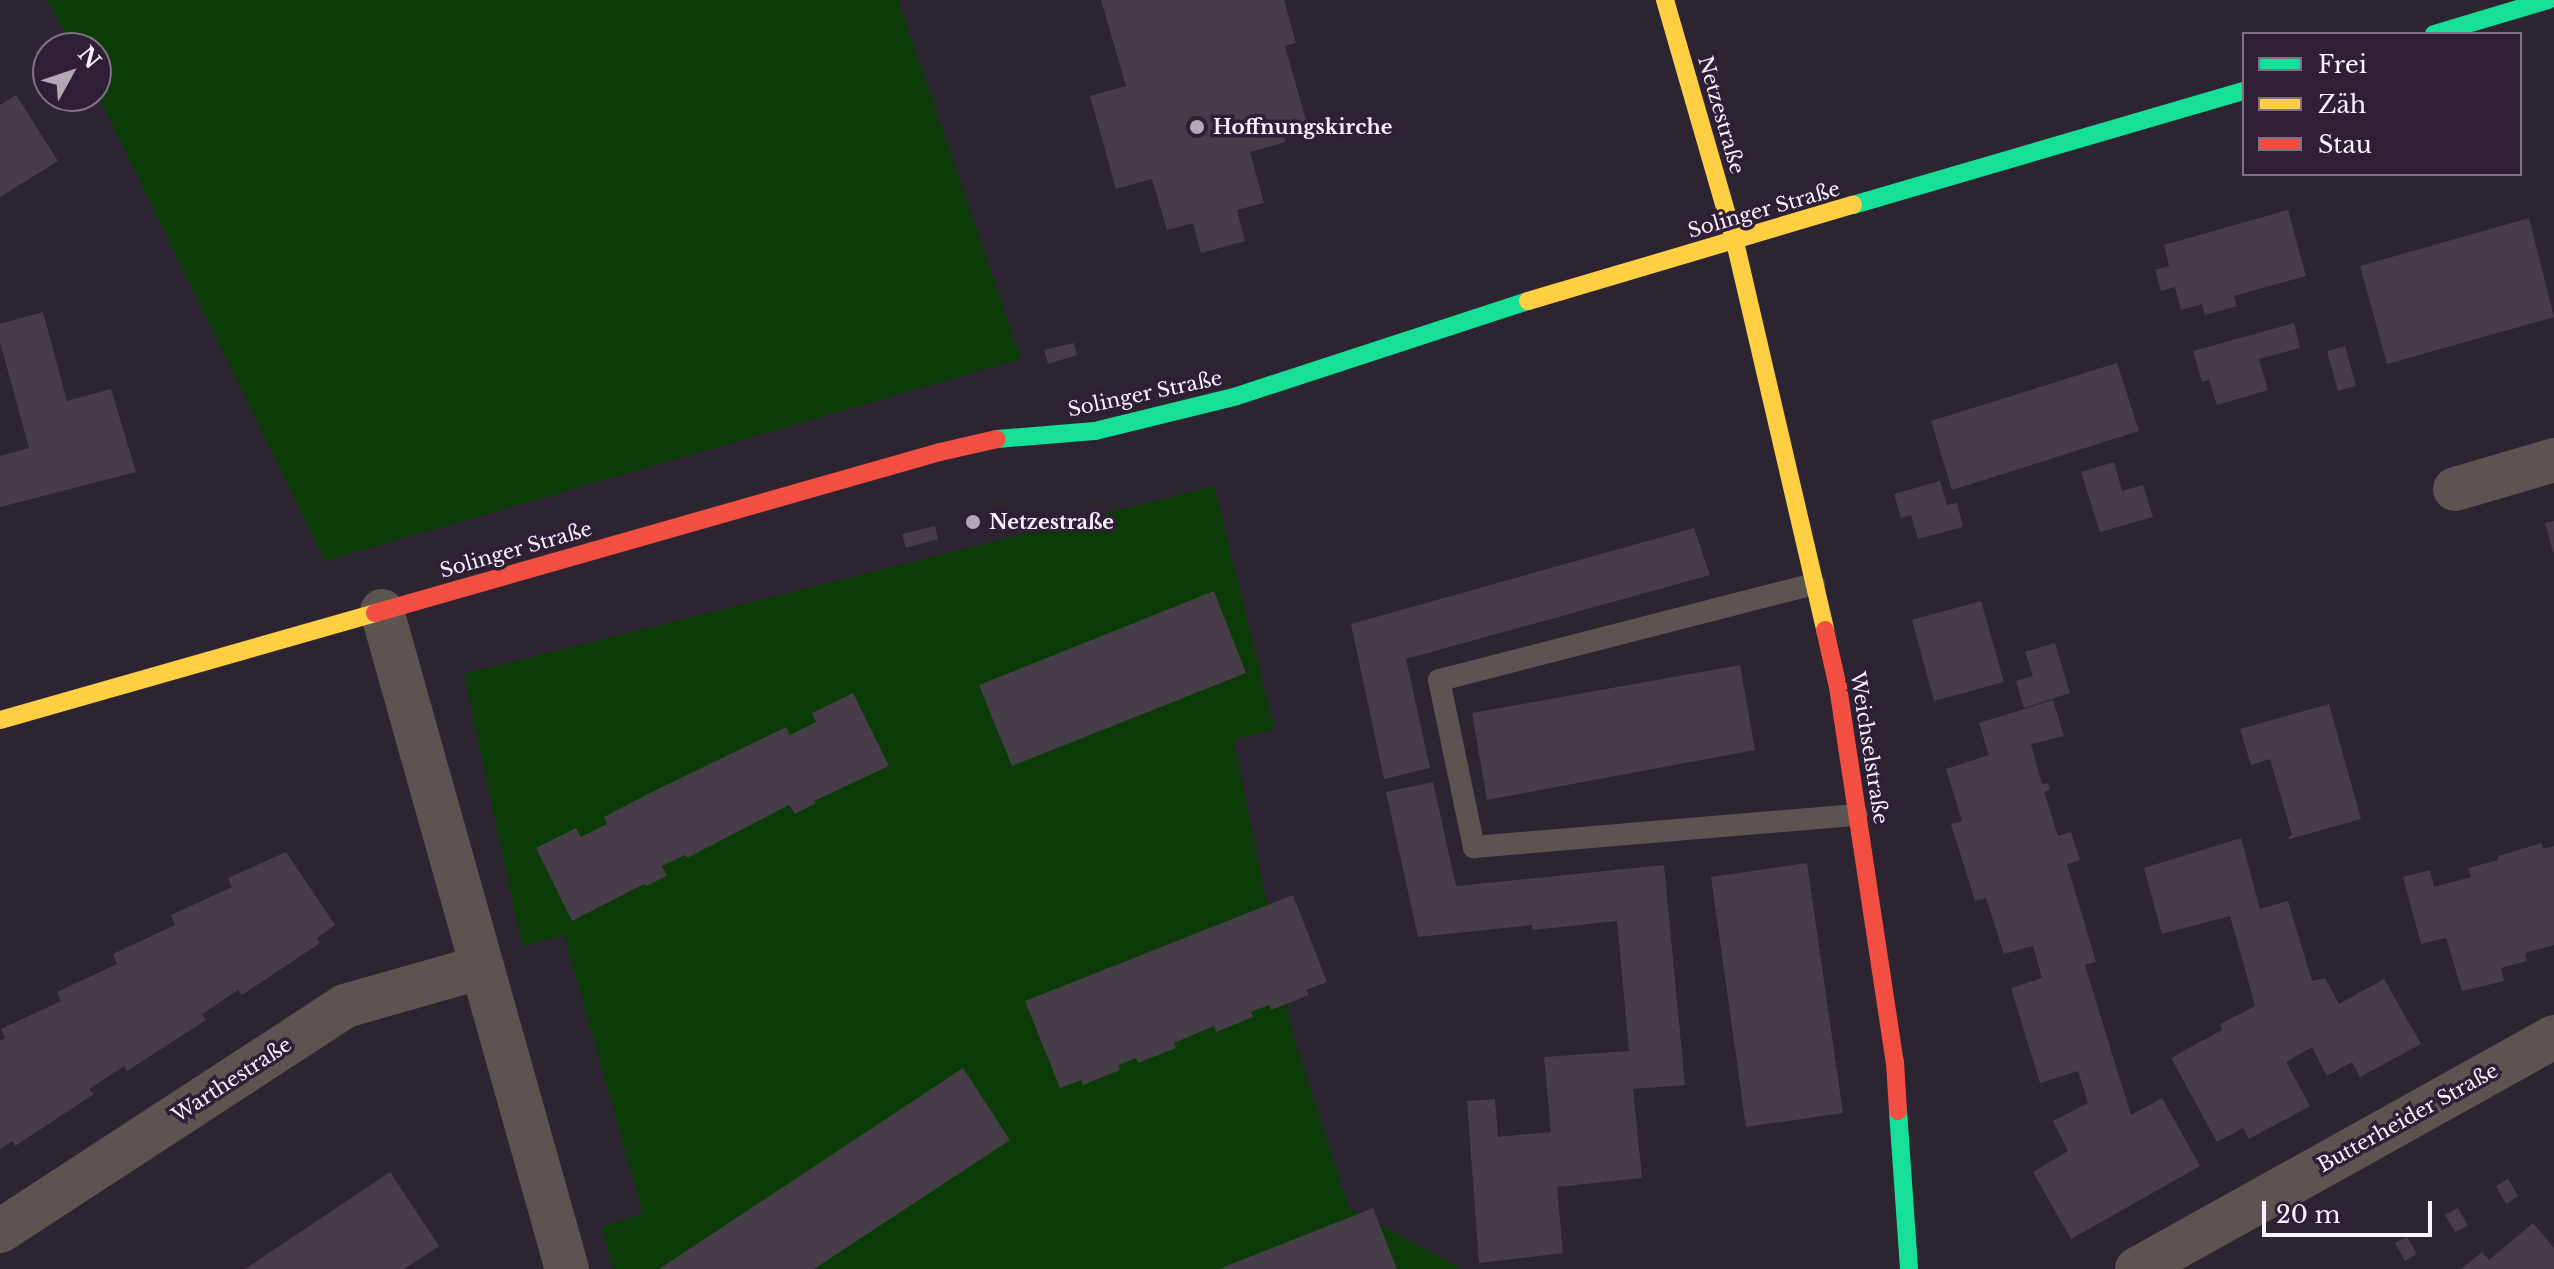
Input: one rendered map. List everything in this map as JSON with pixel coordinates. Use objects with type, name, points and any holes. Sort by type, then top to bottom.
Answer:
[{"type":"main road","name":"Netzestraße","points":[[1665,0],[1735,242]]},
{"type":"main road","points":[[2441,32],[2548,0]]},
{"type":"main road","name":"Solinger Straße","points":[[0,720],[953,449],[991,440],[1095,431],[1237,396],[1451,323],[2242,92]]},
{"type":"main road","name":"Weichselstraße","points":[[1735,242],[1838,687],[1895,1062],[1909,1269]]},
{"type":"street","points":[[2455,489],[2554,460]]},
{"type":"street","points":[[382,611],[567,1269]]},
{"type":"street","name":"Warthestraße","points":[[0,1231],[345,1006],[482,967]]},
{"type":"street","name":"Butterheider Straße","points":[[2137,1269],[2554,1037]]},
{"type":"lane","points":[[1814,584],[1439,680],[1474,847],[1857,815]]},
{"type":"green space","points":[[46,0],[898,0],[1021,359],[325,561],[106,112],[112,112],[112,32],[65,32]]},
{"type":"green space","points":[[1214,486],[1274,729],[1234,740],[1293,1035],[1349,1208],[1462,1269],[613,1269],[602,1227],[643,1214],[564,935],[522,946],[464,674]]},
{"type":"building","name":"Hoffnungskirche","points":[[1101,0],[1284,0],[1296,43],[1285,46],[1307,124],[1282,131],[1286,142],[1250,152],[1264,203],[1237,210],[1245,241],[1201,253],[1193,223],[1167,230],[1152,179],[1116,189],[1090,96],[1126,86]]},
{"type":"building","points":[[16,95],[58,161],[0,197],[0,105]]},
{"type":"building","points":[[2288,210],[2306,276],[2234,296],[2237,306],[2205,315],[2202,304],[2181,310],[2175,287],[2161,291],[2155,270],[2169,266],[2164,245]]},
{"type":"building","points":[[2529,218],[2554,317],[2387,364],[2360,266]]},
{"type":"building","points":[[43,312],[67,401],[111,389],[136,472],[0,507],[0,456],[29,448],[0,342],[0,324]]},
{"type":"building","points":[[2294,323],[2300,348],[2259,359],[2268,390],[2217,405],[2209,380],[2202,382],[2193,351]]},
{"type":"building","points":[[1074,343],[1077,355],[1048,364],[1044,350]]},
{"type":"building","points":[[2345,346],[2356,386],[2338,391],[2327,351]]},
{"type":"building","points":[[2117,363],[2139,431],[1952,490],[1931,421]]},
{"type":"building","points":[[2114,462],[2122,491],[2143,485],[2153,517],[2100,532],[2081,472]]},
{"type":"building","points":[[1940,481],[1947,505],[1957,503],[1963,527],[1918,539],[1911,515],[1901,518],[1894,494]]},
{"type":"building","points":[[2554,521],[2554,552],[2553,552],[2545,523]]},
{"type":"building","points":[[935,526],[938,539],[906,548],[902,534]]},
{"type":"building","points":[[1694,528],[1710,575],[1406,659],[1430,768],[1384,779],[1351,624]]},
{"type":"building","points":[[1214,591],[1246,673],[1012,766],[979,685]]},
{"type":"building","points":[[1981,601],[2004,682],[1934,701],[1912,620]]},
{"type":"building","points":[[2055,643],[2070,693],[2024,708],[2016,681],[2033,676],[2025,652]]},
{"type":"building","points":[[1740,665],[1755,750],[1487,800],[1472,713]]},
{"type":"building","points":[[853,693],[889,766],[814,801],[816,803],[795,814],[789,805],[687,858],[685,855],[662,866],[667,876],[646,886],[644,884],[572,921],[536,848],[576,828],[581,837],[607,824],[604,817],[786,727],[790,735],[816,722],[812,713]]},
{"type":"building","points":[[2053,700],[2064,736],[2031,744],[2042,784],[2048,783],[2050,789],[2044,792],[2058,836],[2071,832],[2080,860],[2067,864],[2096,962],[2085,965],[2131,1115],[2162,1098],[2200,1166],[2071,1239],[2033,1172],[2068,1151],[2053,1121],[2088,1103],[2078,1071],[2040,1083],[2011,988],[2042,978],[2033,946],[2004,954],[1986,898],[1975,901],[1951,824],[1962,821],[1946,769],[1989,755],[1979,723]]},
{"type":"building","points":[[2329,704],[2361,819],[2286,840],[2292,835],[2270,759],[2251,765],[2240,729]]},
{"type":"building","points":[[1433,782],[1456,886],[1664,865],[1685,1085],[1633,1089],[1642,1178],[1557,1187],[1563,1253],[1479,1263],[1467,1101],[1495,1099],[1498,1137],[1551,1132],[1544,1057],[1629,1051],[1617,921],[1533,930],[1532,925],[1418,937],[1386,792]]},
{"type":"building","points":[[2241,838],[2260,909],[2288,901],[2312,981],[2325,978],[2339,1004],[2384,979],[2421,1044],[2360,1077],[2352,1062],[2327,1076],[2312,1047],[2286,1062],[2310,1106],[2249,1139],[2243,1128],[2217,1142],[2171,1058],[2222,1030],[2220,1024],[2255,1006],[2253,998],[2230,916],[2162,934],[2144,868]]},
{"type":"building","points":[[2542,843],[2543,849],[2554,846],[2554,945],[2525,953],[2527,961],[2501,968],[2504,981],[2462,991],[2446,938],[2421,944],[2403,877],[2430,870],[2434,887],[2471,877],[2468,868]]},
{"type":"building","points":[[286,852],[335,925],[317,938],[320,943],[242,995],[238,990],[202,1014],[206,1020],[127,1071],[124,1066],[89,1089],[94,1094],[15,1146],[12,1141],[0,1149],[0,1041],[5,1038],[1,1029],[61,1001],[57,992],[117,964],[113,954],[175,925],[171,915],[232,887],[228,878]]},
{"type":"building","points":[[1807,863],[1843,1113],[1746,1127],[1711,877]]},
{"type":"building","points":[[1293,895],[1327,982],[1306,990],[1309,995],[1271,1010],[1269,1005],[1251,1012],[1253,1017],[1216,1032],[1214,1026],[1174,1043],[1176,1048],[1138,1063],[1136,1058],[1119,1065],[1120,1070],[1083,1085],[1081,1080],[1060,1088],[1025,1001]]},
{"type":"building","points":[[963,1068],[1010,1140],[814,1269],[659,1269]]},
{"type":"building","points":[[390,1172],[439,1246],[404,1269],[245,1269]]},
{"type":"building","points":[[2508,1179],[2518,1196],[2506,1204],[2496,1186]]},
{"type":"building","points":[[1373,1208],[1397,1269],[1219,1269]]},
{"type":"building","points":[[2458,1208],[2468,1226],[2455,1232],[2445,1215]]},
{"type":"building","points":[[2533,1223],[2554,1248],[2554,1269],[2461,1269],[2482,1252],[2489,1260]]},
{"type":"building","points":[[2407,1237],[2417,1254],[2405,1261],[2395,1243]]},
{"type":"traffic: fast","points":[[2441,32],[2548,0]]},
{"type":"traffic: fast","points":[[1853,205],[2242,92]]},
{"type":"traffic: fast","points":[[997,439],[1095,431],[1237,396],[1528,301]]},
{"type":"traffic: fast","points":[[1898,1111],[1909,1269]]},
{"type":"traffic: slow","points":[[1665,0],[1735,242],[1825,630]]},
{"type":"traffic: slow","points":[[1528,301],[1853,205]]},
{"type":"traffic: slow","points":[[0,720],[375,613]]},
{"type":"traffic: jam","points":[[375,613],[940,452],[997,439]]},
{"type":"traffic: jam","points":[[1825,630],[1838,687],[1895,1062],[1898,1111]]},
{"type":"place","name":"Hoffnungskirche","points":[[1197,127]]},
{"type":"place","name":"Netzestraße","points":[[973,522]]}]
